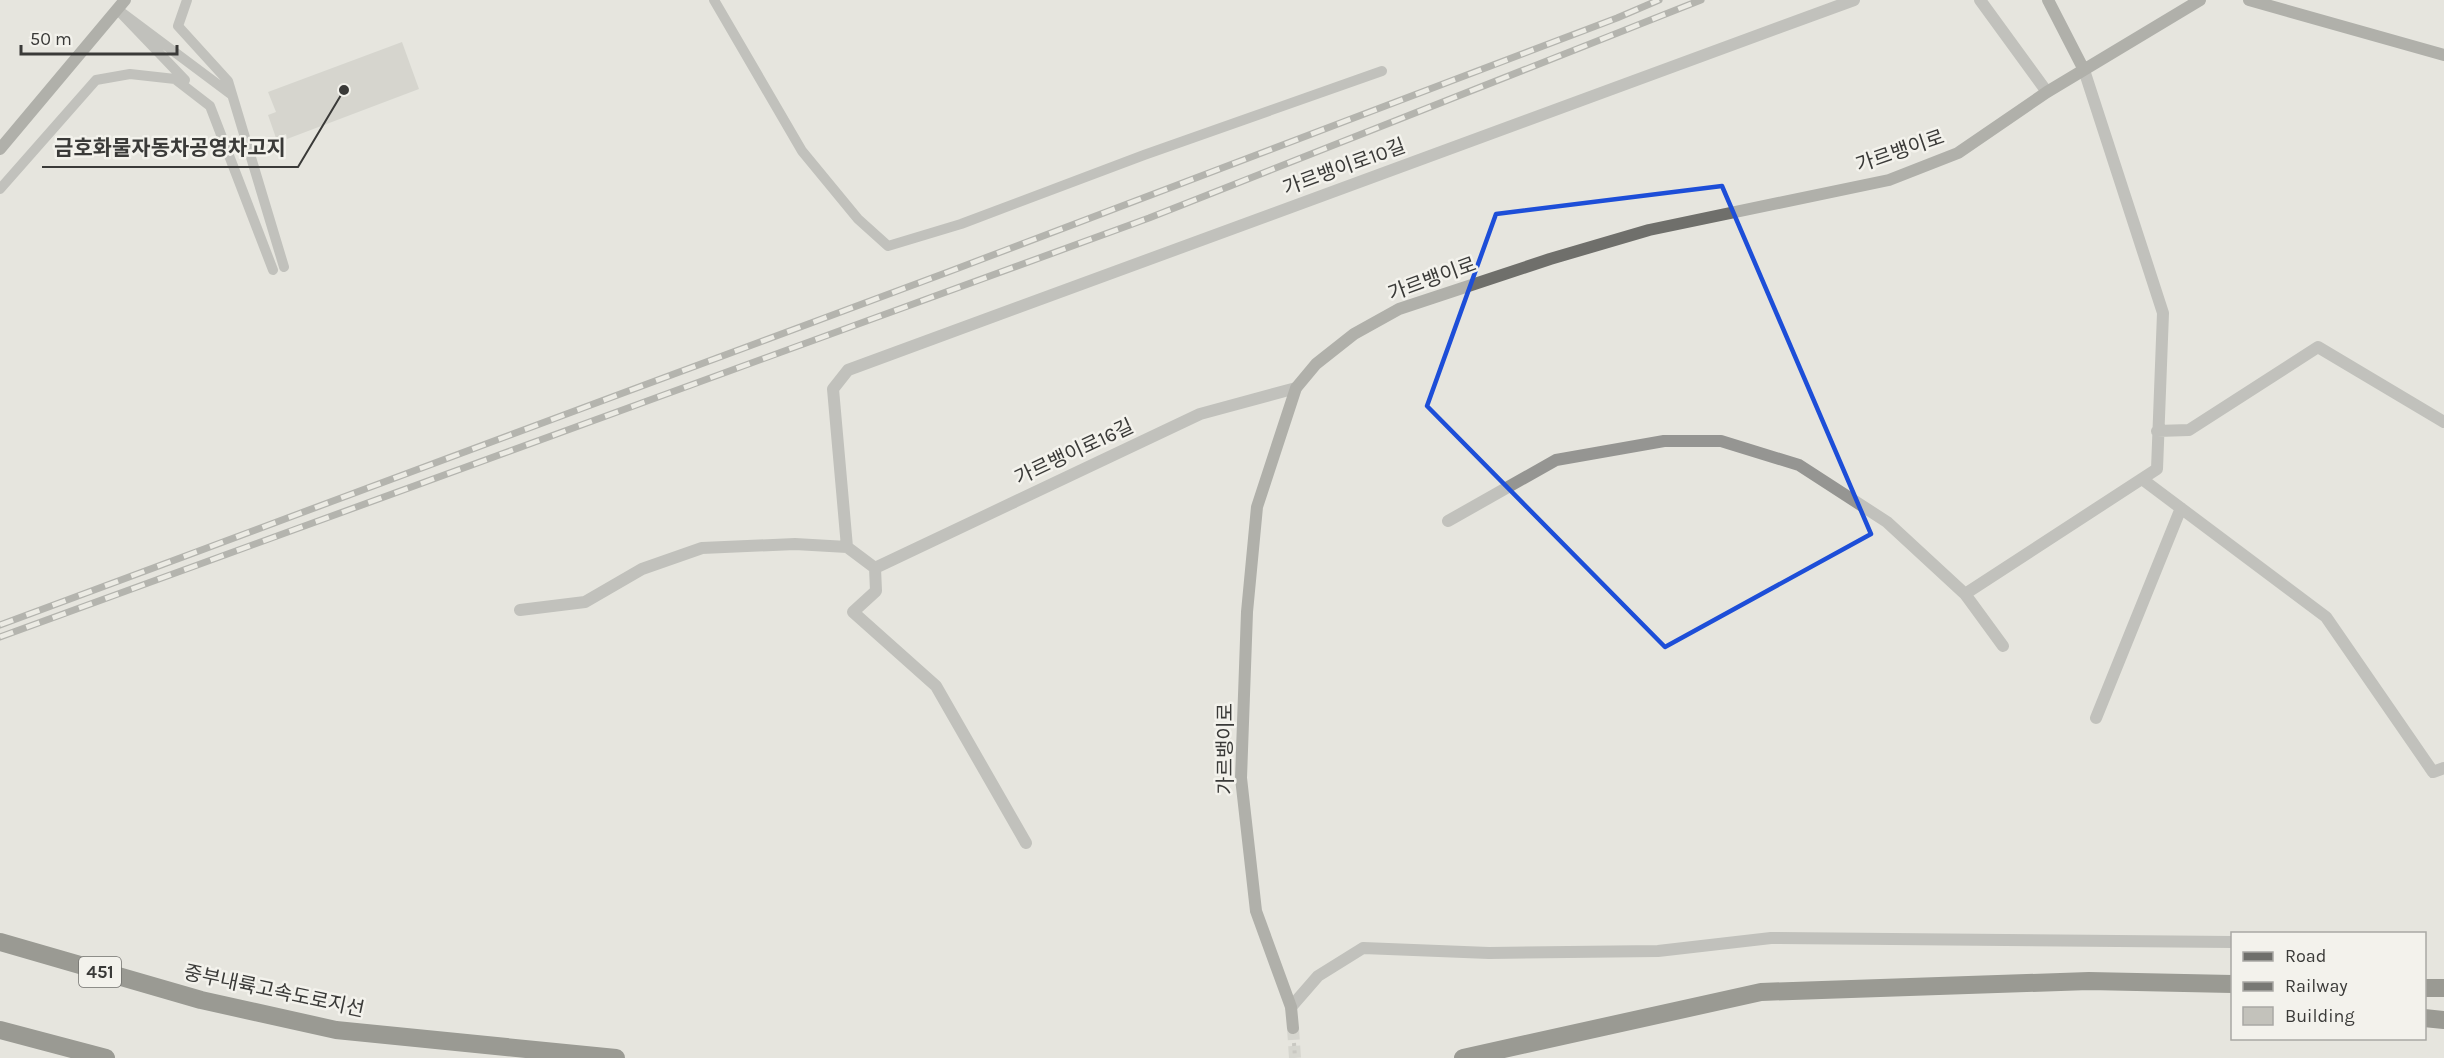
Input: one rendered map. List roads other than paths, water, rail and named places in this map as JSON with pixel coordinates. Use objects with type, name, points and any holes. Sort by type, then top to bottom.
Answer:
[{"type":"highway","name":"중부내륙고속도로지선","points":[[0,942],[201,1000],[336,1030],[616,1058]]},
{"type":"highway","points":[[1464,1058],[1761,992],[2089,981],[2231,984]]},
{"type":"highway","points":[[2089,981],[2231,997]]},
{"type":"highway","points":[[2426,1018],[2444,1020]]},
{"type":"highway","points":[[0,1030],[106,1058]]},
{"type":"street","name":"가르뱅이로10길","points":[[848,547],[833,389],[848,370],[1854,0]]},
{"type":"street","points":[[1980,0],[2048,92]]},
{"type":"street","points":[[1965,594],[2157,470],[2163,313],[2084,70],[2048,0]]},
{"type":"street","name":"가르뱅이로","points":[[1293,1028],[1291,1007],[1256,911],[1241,777],[1247,612],[1257,507],[1296,388],[1316,364],[1354,334],[1399,309],[1550,259],[1649,230],[1889,180],[1958,153],[2048,92],[2200,0]]},
{"type":"street","points":[[2249,0],[2444,56]]},
{"type":"street","points":[[0,149],[121,4]]},
{"type":"street","points":[[2157,431],[2189,430],[2318,347],[2444,422]]},
{"type":"street","name":"가르뱅이로16길","points":[[875,568],[1200,414],[1296,388]]},
{"type":"street","points":[[1448,521],[1556,460],[1664,441],[1721,441],[1799,465],[1887,522],[1965,594],[2003,646]]},
{"type":"street","points":[[2142,479],[2326,617],[2433,772],[2444,768]]},
{"type":"street","points":[[2096,718],[2181,508]]},
{"type":"street","points":[[520,610],[585,602],[642,569],[702,548],[795,544],[848,547],[875,568],[876,591],[853,612],[936,686],[1026,843]]},
{"type":"street","points":[[1291,1007],[1318,976],[1363,948],[1489,953],[1658,951],[1771,938],[2231,942]]},
{"type":"lane","points":[[187,0],[178,26],[228,81],[284,267]]},
{"type":"lane","points":[[714,0],[802,151],[858,219],[888,246],[961,224],[1144,154],[1382,71]]},
{"type":"lane","points":[[121,4],[232,95]]},
{"type":"lane","points":[[121,4],[210,106],[273,270]]},
{"type":"lane","points":[[0,189],[96,80],[130,74],[175,79],[210,106]]},
{"type":"tunnel","points":[[1293,1028],[1295,1058]]},
{"type":"railway","points":[[0,625],[948,272],[1617,18],[1659,0]]},
{"type":"railway","points":[[0,637],[1149,218],[1701,0]]},
{"type":"place","name":"금호화물자동차공영차고지","points":[[344,90]]}]
